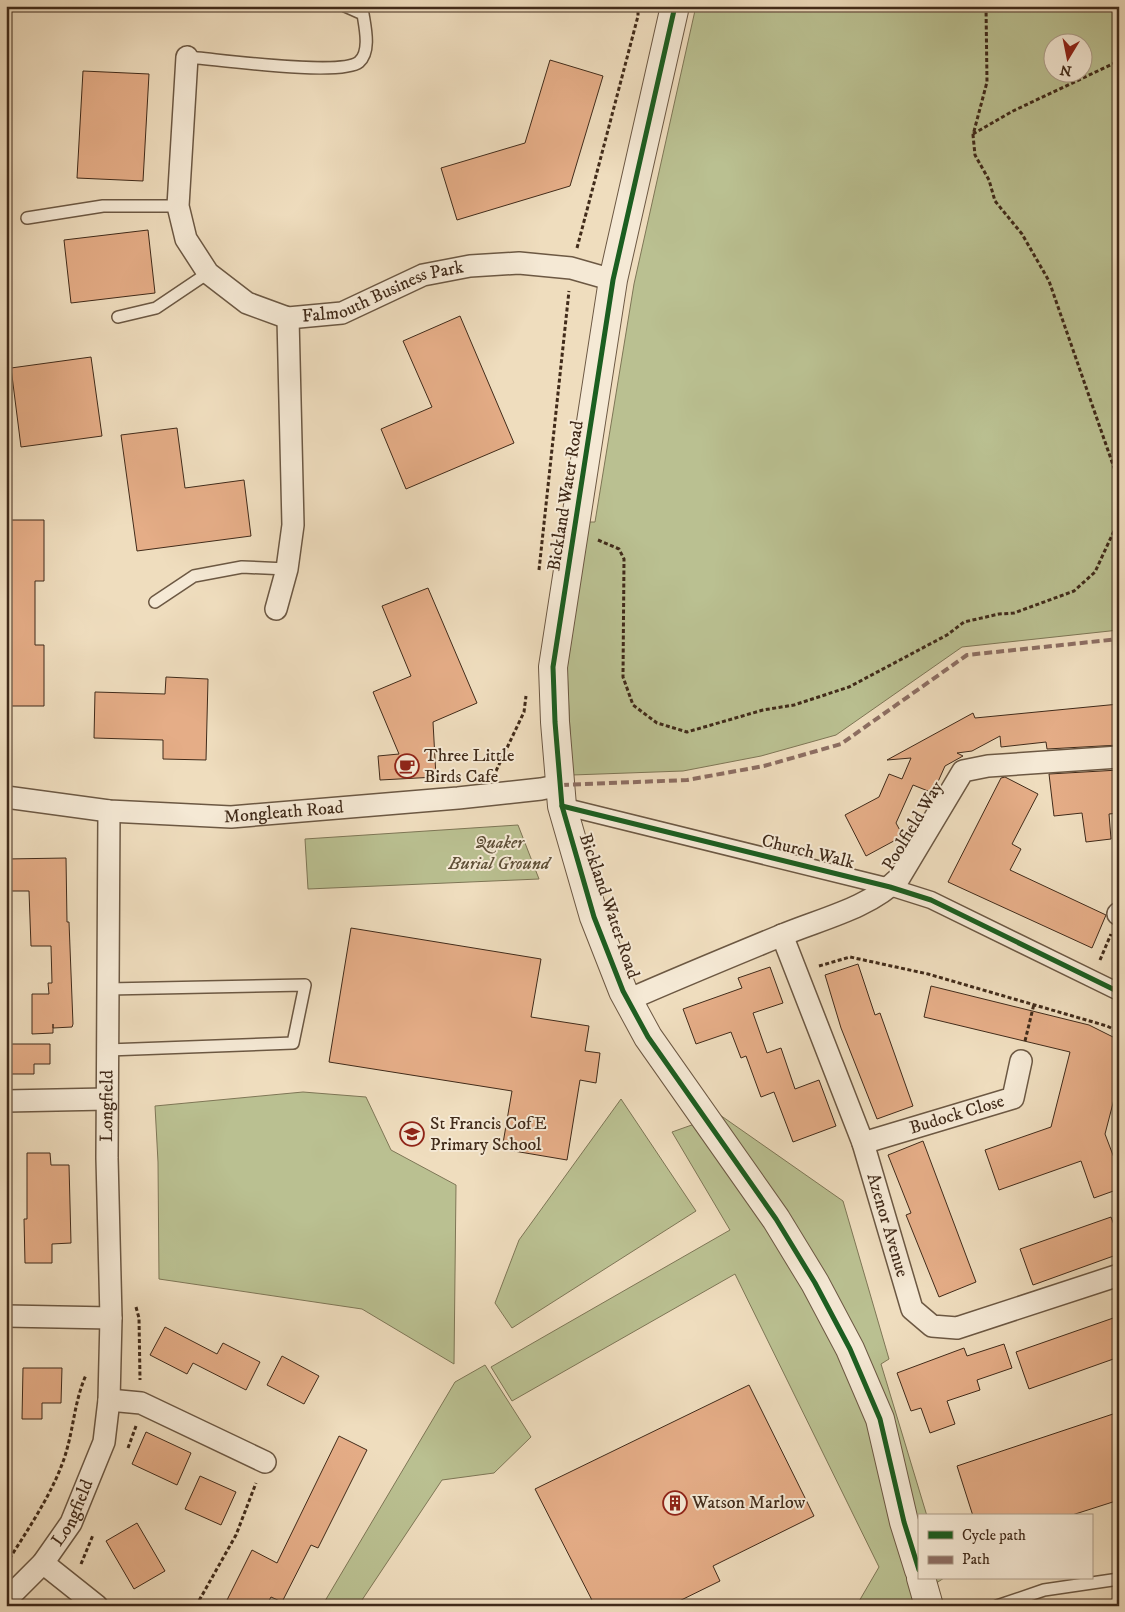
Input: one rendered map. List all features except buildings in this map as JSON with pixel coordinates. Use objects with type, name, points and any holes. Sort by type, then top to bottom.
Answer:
[{"type":"street","name":"Bickland Water Road","points":[[675,6],[613,280],[554,667],[555,722],[562,796],[594,917],[628,1000],[648,1037],[776,1219],[815,1283],[850,1349],[880,1419],[904,1522],[918,1567]]},
{"type":"street","name":"Falmouth Business Park","points":[[187,56],[178,206],[186,239],[208,273],[247,303],[288,318],[342,313],[423,275],[470,266],[519,263],[571,268],[613,280]]},
{"type":"street","points":[[276,609],[287,569],[293,525],[288,318]]},
{"type":"street","name":"Poolfield Way","points":[[628,1000],[782,935],[830,918],[890,887],[899,878],[963,771],[988,766],[1119,757]]},
{"type":"street","name":"Mongleath Road","points":[[6,797],[109,812],[231,817],[541,789],[562,796]]},
{"type":"street","name":"Church Walk","points":[[562,796],[931,900],[1119,992]]},
{"type":"street","name":"Longfield","points":[[6,1600],[43,1563],[71,1523],[104,1442],[109,1400],[111,1318],[107,1099],[109,812]]},
{"type":"street","name":"Azenor Avenue","points":[[782,935],[863,1144],[912,1309],[932,1326],[957,1328],[1119,1275]]},
{"type":"street","name":"Budock Close","points":[[863,1144],[1012,1098],[1021,1061]]},
{"type":"street","points":[[6,1101],[107,1099]]},
{"type":"street","points":[[6,1316],[111,1318]]},
{"type":"street","points":[[109,1400],[141,1403],[265,1462]]},
{"type":"street","name":"Longfield","points":[[43,1563],[97,1606]]},
{"type":"street","points":[[922,1580],[929,1606]]},
{"type":"lane","points":[[187,56],[325,68],[358,63],[364,56],[366,33],[363,14],[345,6]]},
{"type":"lane","points":[[27,218],[103,206],[178,206]]},
{"type":"lane","points":[[118,317],[156,308],[208,273]]},
{"type":"lane","points":[[155,602],[194,576],[242,567],[287,569]]},
{"type":"lane","points":[[108,989],[305,985],[293,1043],[108,1050]]},
{"type":"lane","points":[[996,1606],[1044,1590],[1119,1579]]},
{"type":"path","points":[[539,574],[571,268],[638,16],[638,6]]},
{"type":"path","points":[[986,6],[987,82],[973,135],[974,155],[989,180],[996,201],[1022,234],[1049,281],[1119,482]]},
{"type":"path","points":[[973,135],[1013,111],[1119,61]]},
{"type":"path","points":[[595,539],[619,548],[624,559],[623,677],[633,705],[657,723],[687,732],[763,710],[794,704],[849,687],[948,634],[964,622],[999,614],[1014,613],[1074,591],[1094,572],[1119,520]]},
{"type":"path","points":[[485,795],[524,712],[526,692]]},
{"type":"path","points":[[1098,965],[1118,914]]},
{"type":"path","points":[[798,973],[850,957],[928,974],[1034,1004],[1106,1026],[1119,1032]]},
{"type":"path","points":[[1021,1061],[1034,1004]]},
{"type":"path","points":[[6,1564],[43,1505],[67,1450],[77,1395],[88,1369]]},
{"type":"path","points":[[196,1606],[236,1535],[265,1462]]},
{"type":"green space","points":[[696,6],[1119,6],[1119,630],[962,647],[836,735],[761,756],[683,771],[572,775],[567,668],[589,522],[595,522],[634,284]]},
{"type":"green space","name":"Quaker Burial Ground","points":[[518,825],[539,879],[308,889],[305,839]]},
{"type":"green space","points":[[303,1092],[366,1097],[391,1150],[456,1185],[454,1364],[362,1309],[159,1279],[158,1162],[155,1106]]},
{"type":"green space","points":[[621,1099],[696,1211],[512,1328],[495,1303],[519,1240]]},
{"type":"green space","points":[[720,1115],[843,1201],[889,1359],[881,1364],[926,1514],[918,1514],[918,1580],[941,1580],[918,1595],[920,1606],[859,1606],[858,1603],[879,1567],[735,1274],[512,1401],[491,1367],[730,1230],[672,1132]]},
{"type":"green space","points":[[485,1365],[531,1437],[494,1473],[442,1480],[358,1606],[322,1606],[455,1382]]},
{"type":"marked path","points":[[561,785],[687,780],[764,766],[841,744],[967,655],[1119,639]]},
{"type":"cycle path","points":[[675,6],[613,280],[553,667],[555,722],[562,806],[594,917],[623,991],[648,1037],[776,1219],[815,1283],[850,1349],[880,1419],[904,1522],[918,1567]]},
{"type":"cycle path","points":[[562,806],[890,887],[931,900],[1119,992]]},
{"type":"place","name":"Three Little Birds Cafe","points":[[407,766]]},
{"type":"place","name":"St Francis CofE Primary School","points":[[412,1134]]},
{"type":"place","name":"Watson Marlow","points":[[675,1503]]}]
